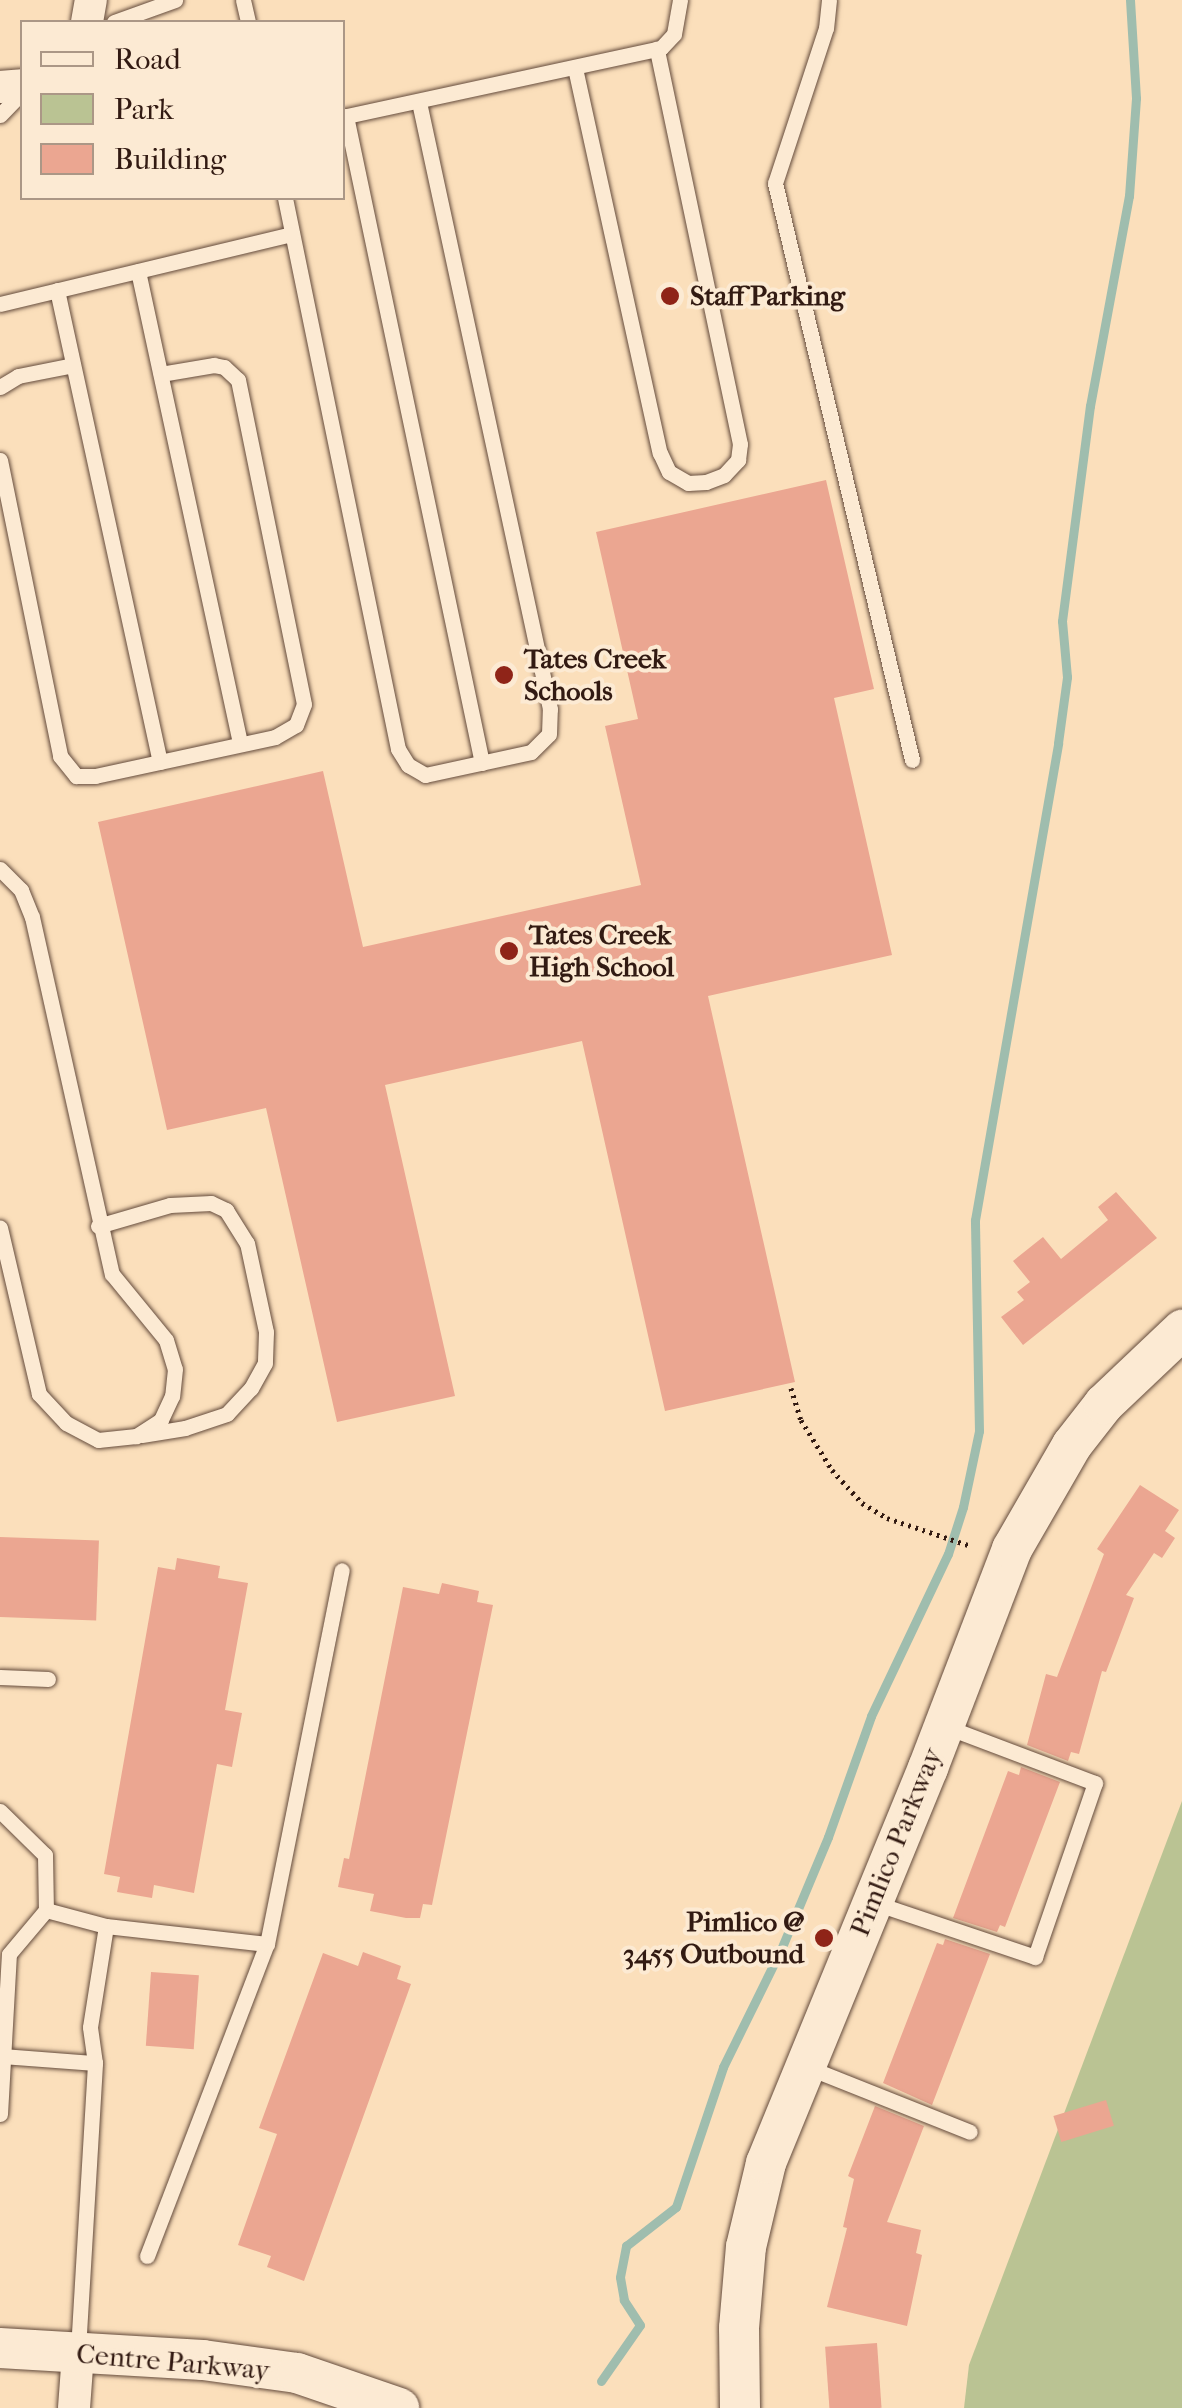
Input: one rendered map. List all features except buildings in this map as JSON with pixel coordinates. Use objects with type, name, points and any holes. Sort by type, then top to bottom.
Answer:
[{"type":"street","name":"Pimlico Parkway","points":[[740,2408],[739,2328],[749,2230],[766,2163],[1012,1549],[1043,1489],[1104,1404],[1182,1330]]},
{"type":"street","name":"Centre Parkway","points":[[0,2348],[203,2360],[297,2373],[399,2408]]},
{"type":"street","points":[[74,2408],[78,2354]]},
{"type":"lane","points":[[119,20],[174,0]]},
{"type":"lane","points":[[345,117],[657,49],[674,34],[680,0]]},
{"type":"lane","points":[[829,0],[826,28],[775,183],[912,760]]},
{"type":"lane","points":[[575,68],[660,452],[669,472],[688,483],[706,482],[724,475],[738,460],[740,444],[657,49]]},
{"type":"lane","points":[[0,114],[20,90]]},
{"type":"lane","points":[[285,200],[398,749],[408,766],[425,775],[531,752],[549,734],[550,709],[419,102]]},
{"type":"lane","points":[[345,122],[482,763]]},
{"type":"lane","points":[[0,304],[292,234]]},
{"type":"lane","points":[[138,271],[240,744]]},
{"type":"lane","points":[[57,290],[160,762]]},
{"type":"lane","points":[[0,387],[18,376],[73,365]]},
{"type":"lane","points":[[0,460],[60,756],[76,776],[274,737],[296,725],[304,704],[238,380],[224,367],[214,365],[160,374]]},
{"type":"lane","points":[[0,869],[22,890],[32,918],[98,1226],[112,1274],[166,1340],[175,1369],[172,1396],[160,1420],[136,1436]]},
{"type":"lane","points":[[0,1228],[39,1394],[66,1424],[98,1440],[185,1428],[227,1414],[252,1388],[264,1363],[266,1332],[247,1243],[226,1210],[211,1204],[170,1205],[98,1226]]},
{"type":"lane","points":[[147,2256],[268,1944],[342,1570]]},
{"type":"lane","points":[[0,1677],[48,1679]]},
{"type":"lane","points":[[872,1902],[1035,1957],[1095,1783],[943,1726]]},
{"type":"lane","points":[[0,1810],[45,1855],[46,1910],[9,1954],[0,2114]]},
{"type":"lane","points":[[46,1910],[106,1926],[268,1944]]},
{"type":"lane","points":[[78,2354],[95,2063],[90,2027],[106,1926]]},
{"type":"lane","points":[[3,2056],[95,2063]]},
{"type":"lane","points":[[803,2066],[970,2132]]},
{"type":"path","points":[[790,1388],[801,1420],[832,1470],[862,1503],[887,1518],[968,1546]]},
{"type":"green space","points":[[1182,1801],[1182,2408],[964,2408],[969,2365]]},
{"type":"waterway","points":[[601,2381],[640,2325],[624,2300],[620,2277],[626,2246],[676,2207],[723,2067],[782,1947],[828,1837],[871,1716],[948,1554],[963,1507],[979,1431],[975,1220],[1058,743],[1067,677],[1062,621],[1090,406],[1129,196],[1136,98],[1130,0]]},
{"type":"place","name":"Staff Parking","points":[[670,296]]},
{"type":"place","name":"Tates Creek Schools","points":[[504,675]]},
{"type":"place","name":"Tates Creek High School","points":[[509,951]]},
{"type":"place","name":"Pimlico @ 3455 Outbound","points":[[824,1938]]}]
